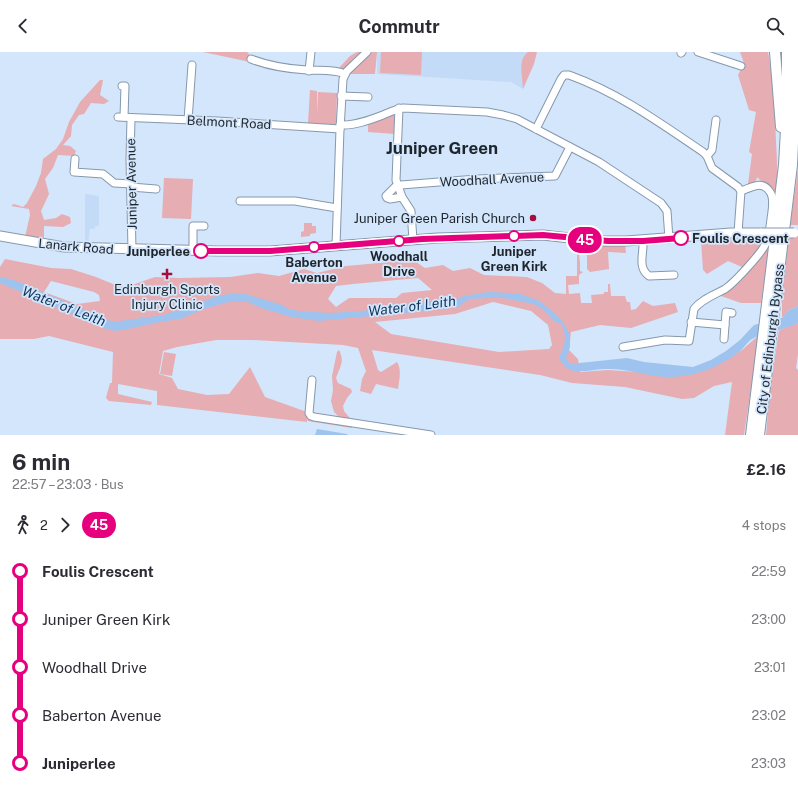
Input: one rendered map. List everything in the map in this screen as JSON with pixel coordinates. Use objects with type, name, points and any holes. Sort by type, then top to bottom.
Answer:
[{"type":"highway","points":[[775,52],[788,165]]},
{"type":"highway","name":"City of Edinburgh Bypass","points":[[787,52],[788,165]]},
{"type":"highway","name":"City of Edinburgh Bypass","points":[[758,435],[762,377],[795,101],[794,52]]},
{"type":"highway","points":[[788,165],[798,137]]},
{"type":"highway","name":"City of Edinburgh Bypass","points":[[751,435],[762,377]]},
{"type":"main road","name":"Lanark Road","points":[[0,236],[64,247],[132,250],[270,251],[413,240],[543,235],[608,241],[643,241],[738,233],[796,233]]},
{"type":"street","points":[[308,71],[312,52]]},
{"type":"street","points":[[336,246],[340,127],[345,74],[352,65],[367,52]]},
{"type":"street","points":[[698,52],[737,63]]},
{"type":"street","points":[[251,59],[263,64],[308,71],[338,72],[345,74]]},
{"type":"street","points":[[188,120],[192,65]]},
{"type":"street","points":[[536,129],[564,75],[569,75],[595,85],[630,103],[703,152],[707,156],[712,168],[736,185],[740,191],[738,233]]},
{"type":"street","name":"Juniper Avenue","points":[[122,86],[125,86],[124,117],[130,159],[132,250]]},
{"type":"street","points":[[342,96],[368,97]]},
{"type":"street","points":[[413,240],[411,210],[402,197],[396,180],[399,108],[495,113],[517,119],[607,167],[664,206],[667,211],[669,239]]},
{"type":"street","name":"Belmont Road","points":[[124,117],[340,127],[370,120],[399,108]]},
{"type":"street","points":[[707,156],[712,150],[716,120]]},
{"type":"street","name":"Woodhall Avenue","points":[[397,186],[477,179],[553,176],[556,174],[570,147]]},
{"type":"street","points":[[75,159],[74,172],[103,174],[114,183],[156,189]]},
{"type":"street","points":[[623,347],[665,340],[690,341],[693,313],[697,306],[730,285],[764,247],[767,242],[772,212],[773,199],[771,193],[761,185],[740,191]]},
{"type":"street","points":[[397,186],[388,193],[386,197],[390,199],[402,197]]},
{"type":"street","points":[[240,200],[295,201],[337,208]]},
{"type":"street","points":[[192,250],[193,226],[204,226]]},
{"type":"street","points":[[643,241],[643,269],[649,276],[659,273],[674,275]]},
{"type":"street","points":[[724,339],[726,312],[732,313]]},
{"type":"street","points":[[692,322],[725,325]]},
{"type":"street","points":[[312,380],[309,413],[314,417],[430,435]]},
{"type":"shaded area","points":[[203,52],[247,52],[252,57],[250,62]]},
{"type":"shaded area","points":[[357,52],[377,52],[375,74],[349,74],[338,69],[350,56]]},
{"type":"shaded area","points":[[377,52],[535,52],[523,89],[511,82],[377,74]]},
{"type":"shaded area","points":[[381,52],[422,52],[421,75],[380,73]]},
{"type":"shaded area","points":[[528,52],[537,52],[534,64],[523,89],[521,69],[523,59]]},
{"type":"shaded area","points":[[740,52],[768,52],[772,74],[775,108],[777,168],[776,195],[770,185],[760,181],[758,177],[754,183],[748,184],[752,154],[749,152],[756,112],[749,110],[738,75],[744,63]]},
{"type":"shaded area","points":[[100,80],[103,80],[100,95],[109,101],[104,104],[91,103],[84,114],[79,115],[72,125],[71,136],[63,145],[70,146],[76,151],[74,156],[58,155],[53,168],[45,179],[49,194],[41,211],[44,220],[56,218],[62,214],[70,217],[71,223],[63,227],[44,226],[44,242],[25,237],[30,215],[29,209],[11,206],[14,204],[23,207],[27,203],[41,173],[43,159],[56,149],[63,139],[69,122],[80,102]]},
{"type":"shaded area","points":[[310,90],[317,91],[317,116],[318,92],[337,93],[336,125],[308,123]]},
{"type":"shaded area","points":[[396,114],[395,134],[368,132],[368,125]]},
{"type":"shaded area","points":[[798,169],[798,225],[790,225]]},
{"type":"shaded area","points":[[164,178],[193,179],[191,219],[162,218]]},
{"type":"shaded area","points":[[85,194],[99,196],[99,226],[95,226],[95,229],[90,229],[88,245],[85,244]]},
{"type":"shaded area","points":[[304,223],[312,223],[312,226],[316,226],[316,233],[310,234],[310,236],[301,237],[301,232],[304,231]]},
{"type":"shaded area","points":[[738,236],[762,238],[752,257],[742,267],[728,261],[707,274],[703,270],[701,240]]},
{"type":"shaded area","points":[[789,236],[798,236],[798,306],[789,310],[782,318],[782,297]]},
{"type":"shaded area","points":[[577,243],[579,243],[582,254],[579,255],[580,271],[583,272],[579,275],[579,284],[568,285],[569,294],[580,293],[581,303],[592,303],[591,295],[604,294],[604,292],[608,292],[608,284],[610,284],[611,296],[625,296],[627,302],[630,302],[631,310],[636,309],[643,301],[653,306],[675,303],[678,312],[631,328],[600,325],[571,332],[569,350],[578,359],[580,372],[608,370],[653,373],[717,365],[742,350],[759,335],[744,435],[725,435],[732,382],[714,386],[694,398],[682,399],[625,387],[572,383],[540,375],[372,350],[378,370],[381,372],[397,362],[399,365],[400,375],[398,389],[376,384],[371,394],[360,391],[362,379],[366,371],[358,348],[343,345],[252,340],[216,340],[163,351],[159,374],[172,378],[178,389],[207,395],[229,394],[250,367],[265,397],[307,412],[307,417],[313,413],[326,419],[340,418],[334,412],[331,401],[333,390],[332,376],[337,352],[339,350],[342,361],[336,378],[338,383],[351,389],[352,392],[343,406],[344,411],[350,418],[352,428],[308,421],[307,419],[307,422],[157,405],[157,391],[118,384],[118,394],[152,402],[151,405],[109,401],[106,398],[110,383],[112,383],[113,352],[49,336],[34,339],[0,339],[0,267],[5,259],[51,268],[71,269],[126,287],[155,277],[230,277],[258,273],[279,276],[304,269],[317,273],[346,266],[413,260],[425,268],[443,265],[453,271],[470,268],[484,275],[527,277],[542,283],[555,293],[566,294],[566,276],[577,276]],"holes":[[[418,278],[432,290],[402,293],[396,298],[349,298],[336,307],[328,299],[336,286]],[[51,281],[94,292],[99,295],[100,301],[77,304],[44,292]],[[493,302],[531,311],[548,325],[552,345],[549,349],[499,352],[391,334],[375,322],[455,314]]]},
{"type":"shaded area","points":[[625,243],[626,253],[608,252],[609,269],[590,272],[587,269],[587,256],[582,244]]},
{"type":"shaded area","points":[[766,250],[769,250],[761,303],[741,303],[721,296],[732,288]]},
{"type":"shaded area","points":[[798,323],[798,354],[796,368],[798,370],[798,435],[766,435],[770,390],[779,330]]},
{"type":"shaded area","points":[[164,352],[176,354],[172,376],[160,374]]},
{"type":"water","name":"Water of Leith","points":[[0,277],[14,280],[113,322],[163,315],[217,296],[242,293],[282,305],[289,309],[329,313],[363,311],[375,308],[383,310],[421,303],[455,300],[464,296],[488,292],[520,294],[540,301],[560,318],[570,334],[570,347],[566,359],[570,364],[627,358],[644,362],[693,367],[711,360],[726,351],[740,340],[754,325],[782,318],[789,310],[798,306],[798,323],[752,339],[741,350],[715,367],[679,377],[661,377],[614,369],[579,371],[567,368],[559,357],[565,341],[562,325],[554,321],[543,309],[533,304],[503,298],[469,299],[458,307],[319,321],[291,317],[261,308],[248,302],[229,302],[204,309],[180,319],[115,331],[91,323],[0,283]]},
{"type":"water","points":[[317,429],[347,434],[348,435],[315,435]]},
{"type":"bus line","name":"45","points":[[201,251],[270,251],[423,239],[543,235],[626,242],[681,238]]},
{"type":"place","name":"Juniper Green Parish Church","points":[[533,218]]},
{"type":"place","name":"Juniper Green Kirk","points":[[514,236]]},
{"type":"place","name":"Foulis Crescent","points":[[681,238]]},
{"type":"place","name":"Woodhall Drive","points":[[399,241]]},
{"type":"place","name":"Baberton Avenue","points":[[314,247]]},
{"type":"place","name":"Juniperlee","points":[[201,251]]},
{"type":"place","name":"Edinburgh Sports Injury Clinic","points":[[167,274]]},
{"type":"district","name":"Juniper Green","points":[[442,148]]}]
